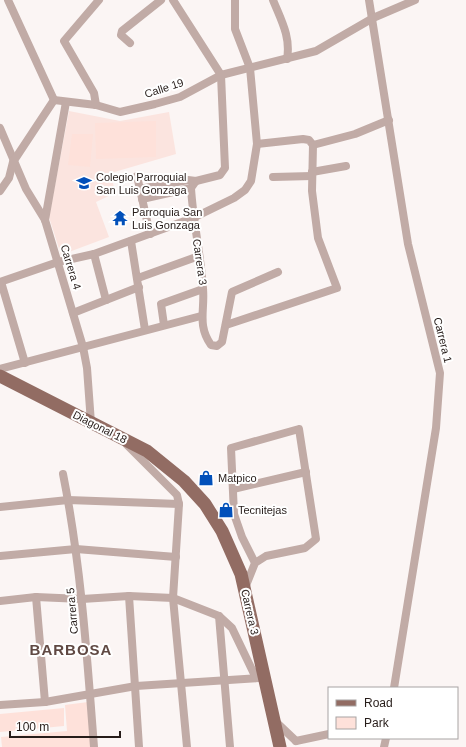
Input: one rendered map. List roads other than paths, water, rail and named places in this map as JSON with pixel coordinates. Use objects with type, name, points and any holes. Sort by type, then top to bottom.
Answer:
[{"type":"main road","name":"Diagonal 18","points":[[0,376],[119,437],[160,460],[193,489]]},
{"type":"main road","name":"Carrera 3","points":[[193,489],[222,531],[236,559],[245,589],[260,678],[275,722],[280,747]]},
{"type":"street","points":[[0,191],[10,178],[13,162],[54,100],[8,0]]},
{"type":"street","points":[[96,105],[94,93],[64,41],[100,0]]},
{"type":"street","points":[[130,43],[121,35],[122,31],[161,0]]},
{"type":"street","points":[[142,199],[216,178],[225,168],[221,75],[173,0]]},
{"type":"street","points":[[25,363],[1,282],[58,262],[94,254],[193,218],[234,198],[245,190],[251,181],[257,144],[250,68],[235,29],[235,0]]},
{"type":"street","points":[[273,0],[287,34],[289,50],[287,59]]},
{"type":"street","name":"Carrera 1","points":[[369,0],[408,244],[440,373],[436,428],[394,687]]},
{"type":"street","name":"Calle 19","points":[[54,100],[96,105],[120,112],[156,104],[180,97],[221,75],[316,51],[373,18],[415,0]]},
{"type":"street","points":[[45,220],[66,102]]},
{"type":"street","points":[[313,145],[355,134],[389,120]]},
{"type":"street","name":"Carrera 4","points":[[0,128],[13,162],[26,189],[45,220],[58,262],[83,347],[87,368],[91,423]]},
{"type":"street","points":[[257,144],[303,139],[309,140],[313,145],[312,174],[318,238],[337,288],[226,325],[232,292],[278,272]]},
{"type":"street","points":[[273,177],[312,174],[346,166]]},
{"type":"street","points":[[138,176],[150,234]]},
{"type":"street","points":[[140,189],[188,180],[193,185]]},
{"type":"street","name":"Carrera 3","points":[[193,185],[193,218],[203,289],[201,316],[206,338],[213,347],[222,342],[226,325]]},
{"type":"street","points":[[131,241],[146,330]]},
{"type":"street","points":[[94,254],[106,300]]},
{"type":"street","points":[[138,278],[199,256]]},
{"type":"street","points":[[73,313],[139,287]]},
{"type":"street","points":[[164,325],[161,304],[203,289]]},
{"type":"street","points":[[0,369],[201,316]]},
{"type":"street","points":[[245,589],[255,563],[266,556],[305,548],[316,539],[299,429],[231,448],[234,514],[242,538],[255,563]]},
{"type":"street","points":[[119,437],[177,495],[179,504],[173,598],[187,747]]},
{"type":"street","points":[[234,489],[306,472]]},
{"type":"street","name":"Carrera 5","points":[[63,474],[76,550],[82,599],[94,747]]},
{"type":"street","points":[[0,507],[68,500],[179,504]]},
{"type":"street","points":[[0,556],[76,550],[176,557]]},
{"type":"street","points":[[128,596],[136,686],[139,747]]},
{"type":"street","points":[[0,601],[36,597],[82,599],[128,596],[173,598],[220,616],[232,628],[260,678],[136,686],[45,702],[0,705]]},
{"type":"street","points":[[36,597],[45,702]]},
{"type":"street","points":[[220,616],[230,747]]},
{"type":"street","points":[[275,722],[295,745],[328,734]]},
{"type":"place","name":"Colegio Parroquial San Luis Gonzaga","points":[[84,183]]},
{"type":"place","name":"Parroquia San Luis Gonzaga","points":[[120,218]]},
{"type":"place","name":"Matpico","points":[[206,478]]},
{"type":"place","name":"Tecnitejas","points":[[226,510]]},
{"type":"district","name":"BARBOSA","points":[[71,650]]}]
